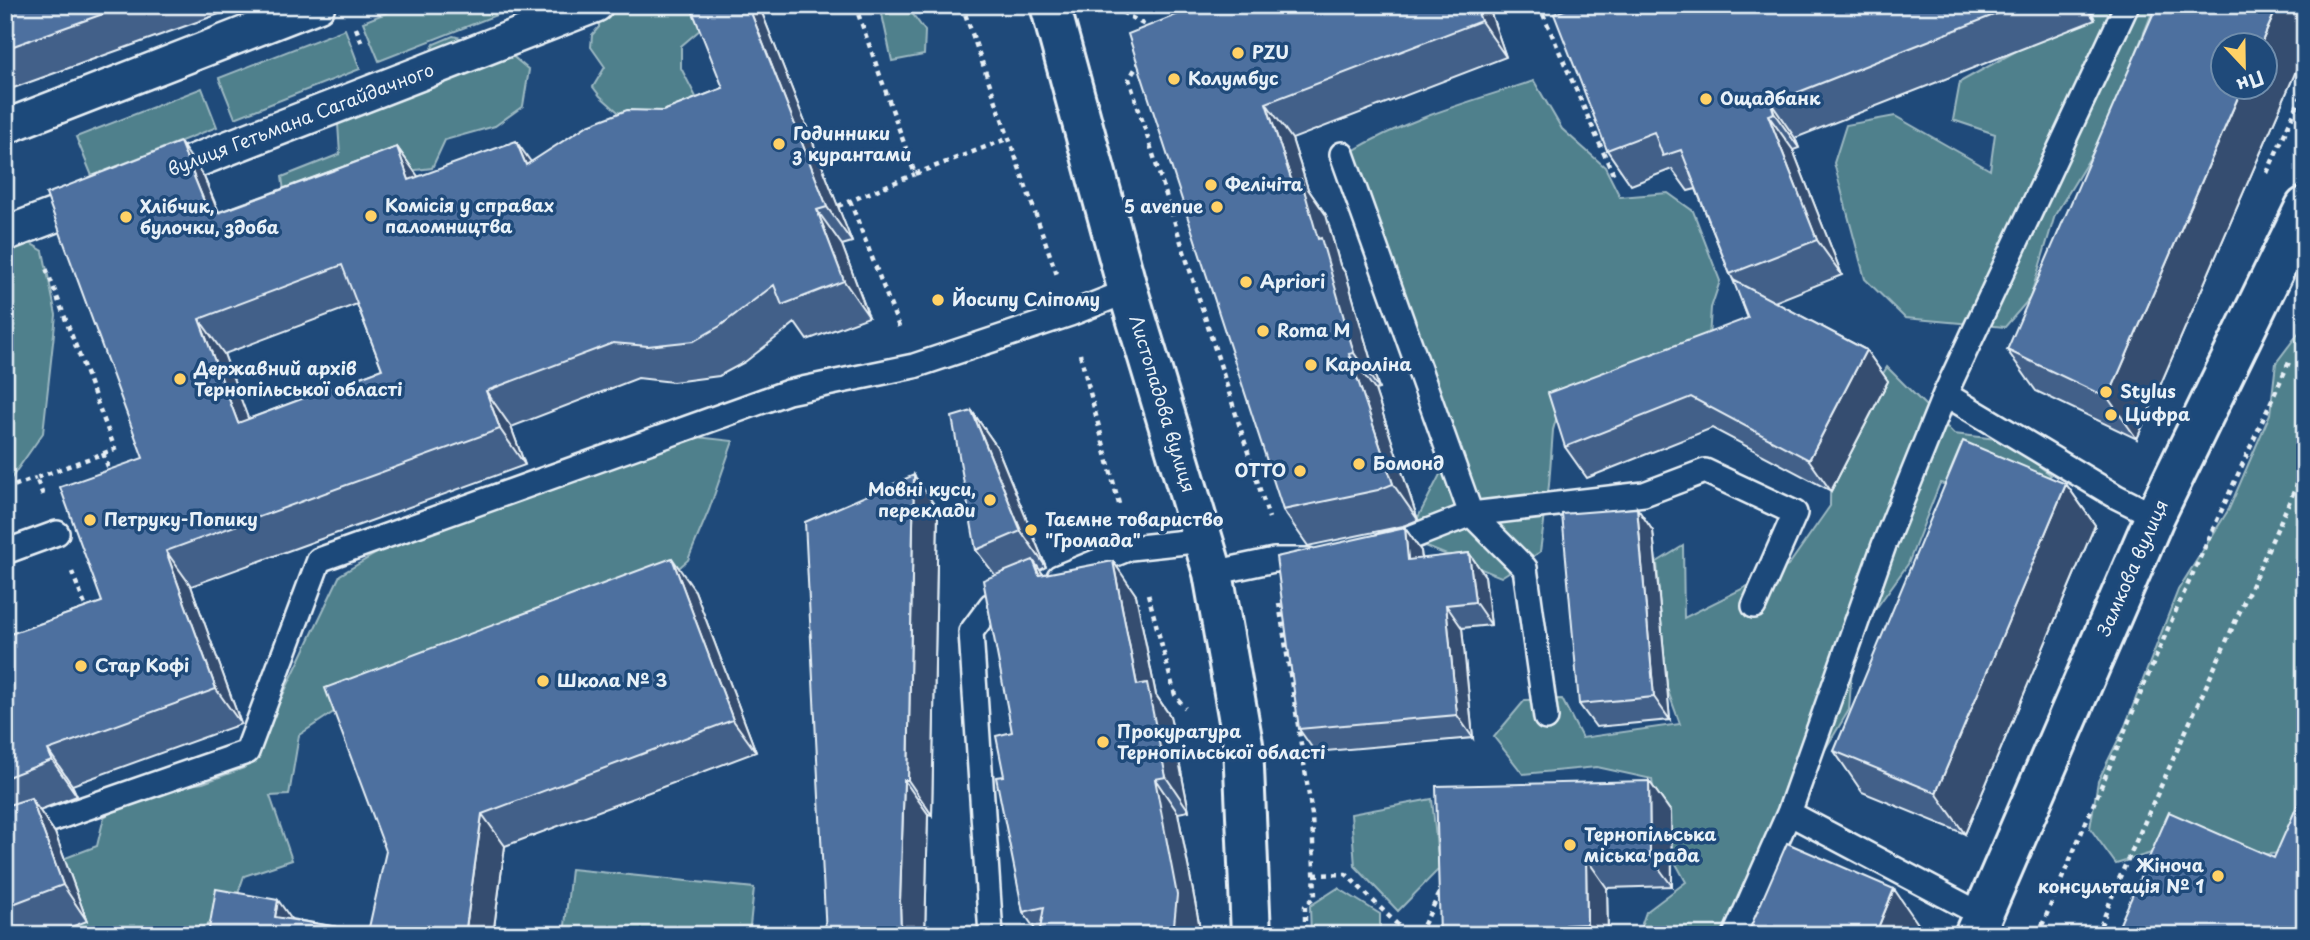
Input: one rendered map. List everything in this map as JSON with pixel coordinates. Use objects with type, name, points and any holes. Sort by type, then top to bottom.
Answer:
[{"type":"street","points":[[5,127],[318,5]]},
{"type":"street","name":"вулиця Гетьмана Сагайдачного","points":[[18,229],[596,5]]},
{"type":"street","name":"Листопадова вулиця","points":[[1050,5],[1128,291],[1208,556],[1243,744],[1251,935]]},
{"type":"street","name":"Замкова вулиця","points":[[1978,925],[2155,516],[2305,206]]},
{"type":"lane","points":[[1735,935],[1789,813],[1884,545],[1945,394],[2127,5]]},
{"type":"lane","points":[[1342,154],[1471,514],[1525,568],[1546,719]]},
{"type":"lane","points":[[5,836],[247,752],[319,560],[788,392],[914,366],[1070,314],[1128,291]]},
{"type":"lane","points":[[1945,394],[2118,497],[2155,516]]},
{"type":"lane","points":[[1368,548],[1407,539],[1471,514],[1644,494],[1705,471],[1795,513],[1754,606]]},
{"type":"lane","points":[[5,552],[57,533]]},
{"type":"lane","points":[[991,935],[971,632],[991,604],[1130,548],[1274,560],[1316,560],[1329,557]]},
{"type":"lane","points":[[1789,813],[1978,925]]},
{"type":"path","points":[[855,5],[915,174]]},
{"type":"path","points":[[1539,5],[1612,172],[1625,167]]},
{"type":"path","points":[[1122,12],[1157,32]]},
{"type":"path","points":[[1547,22],[1557,18]]},
{"type":"path","points":[[838,206],[1009,138]]},
{"type":"path","points":[[850,201],[914,366]]},
{"type":"path","points":[[5,489],[115,449],[18,229]]},
{"type":"path","points":[[2038,935],[2173,617],[2293,352]]},
{"type":"path","points":[[103,453],[116,486]]},
{"type":"path","points":[[2097,935],[2119,879],[2305,467]]},
{"type":"path","points":[[36,478],[90,617]]},
{"type":"path","points":[[1314,875],[1346,874],[1404,933],[1447,932]]},
{"type":"path","points":[[1420,934],[1444,884]]},
{"type":"green space","points":[[406,5],[502,5],[504,12],[379,61],[363,22]]},
{"type":"green space","points":[[599,5],[748,5],[708,23],[681,46],[681,68],[696,97],[681,115],[635,127],[593,87],[605,67],[591,47],[592,35],[599,27]]},
{"type":"green space","points":[[880,5],[906,5],[925,31],[924,55],[892,61]]},
{"type":"green space","points":[[2072,5],[2155,5],[2102,138],[2055,215],[2030,298],[2005,327],[1905,318],[1865,279],[1834,163],[1846,125],[1895,116],[1990,170],[1995,134],[1953,120],[1960,82],[2040,38]]},
{"type":"green space","points":[[345,29],[360,69],[235,118],[219,78]]},
{"type":"green space","points":[[453,36],[504,49],[529,70],[523,106],[495,126],[445,140],[432,168],[375,175],[285,198],[282,177],[340,154],[337,109],[419,76],[434,44]]},
{"type":"green space","points":[[1534,81],[1562,129],[1605,167],[1620,197],[1668,193],[1693,211],[1720,281],[1711,308],[1708,354],[1557,416],[1553,430],[1540,552],[1501,577],[1407,539],[1451,453],[1349,153],[1416,121]]},
{"type":"green space","points":[[202,88],[217,127],[92,176],[76,137]]},
{"type":"green space","points":[[5,228],[43,251],[56,315],[43,433],[5,487]]},
{"type":"green space","points":[[2305,322],[2305,827],[2283,853],[2240,856],[2170,847],[2116,864],[2090,828],[2098,781],[2125,726],[2178,590],[2229,509],[2270,414],[2276,363]]},
{"type":"green space","points":[[1887,367],[1954,434],[2005,440],[2051,475],[2017,504],[1940,483],[1908,564],[1854,639],[1849,710],[1809,776],[1731,935],[1638,935],[1646,912],[1686,882],[1658,831],[1652,779],[1597,767],[1523,774],[1494,737],[1525,700],[1562,699],[1582,738],[1680,724],[1665,683],[1657,562],[1683,546],[1684,618],[1788,566],[1830,506],[1831,427],[1861,409]]},
{"type":"green space","points":[[679,435],[733,441],[688,560],[609,629],[364,692],[299,735],[289,795],[270,796],[292,860],[244,876],[231,913],[199,929],[198,935],[5,935],[5,881],[97,846],[104,817],[141,792],[203,783],[244,768],[272,718],[340,575],[402,538]]},
{"type":"green space","points":[[1432,799],[1439,869],[1398,911],[1355,866],[1351,814]]},
{"type":"green space","points":[[571,869],[754,888],[749,935],[564,935]]},
{"type":"green space","points":[[1338,888],[1380,914],[1380,935],[1311,935],[1310,906]]},
{"type":"building","points":[[5,5],[128,5],[5,49]]},
{"type":"building","points":[[690,5],[748,5],[827,207],[817,210],[844,281],[782,305],[774,285],[720,326],[694,341],[648,346],[613,343],[486,391],[500,429],[166,551],[216,689],[48,750],[52,760],[5,778],[5,636],[102,602],[60,487],[143,458],[46,194],[180,142],[210,216],[397,147],[409,180],[516,141],[526,165],[588,125],[627,110],[663,111],[723,88]],"holes":[[[342,265],[382,369],[238,423],[199,319]]]},
{"type":"building","points":[[1201,5],[1475,5],[1481,21],[1266,103],[1292,182],[1301,179],[1318,239],[1321,238],[1354,353],[1349,354],[1393,484],[1378,490],[1283,510],[1128,34]]},
{"type":"building","points":[[1577,5],[2019,5],[1771,103],[1774,113],[1768,115],[1817,240],[1730,274],[1681,150],[1663,156],[1654,132],[1607,150],[1554,14]]},
{"type":"building","points":[[2157,5],[2278,5],[2266,32],[2208,32],[2208,102],[2236,102],[2108,398],[2007,350]]},
{"type":"building","points":[[1733,280],[1866,350],[1809,460],[1691,397],[1565,447],[1548,393],[1748,318]]},
{"type":"building","points":[[972,411],[1021,531],[976,550],[952,417]]},
{"type":"building","points":[[1963,441],[2066,484],[1936,793],[1834,751]]},
{"type":"building","points":[[914,475],[908,780],[904,780],[901,935],[826,935],[805,522]]},
{"type":"building","points":[[1637,508],[1654,697],[1579,704],[1562,514]]},
{"type":"building","points":[[1405,528],[1408,560],[1469,553],[1475,602],[1446,605],[1457,715],[1299,729],[1276,557]]},
{"type":"building","points":[[672,558],[733,720],[482,814],[465,935],[208,935],[216,889],[278,900],[275,917],[368,932],[386,851],[325,688]]},
{"type":"building","name":"Прокуратура Тернопільської області","points":[[1033,560],[1039,575],[1113,561],[1137,685],[1147,683],[1166,777],[1155,779],[1177,895],[1173,935],[1039,935],[1044,907],[1023,912],[996,777],[1004,776],[996,736],[1012,732],[983,580]]},
{"type":"building","name":"Тернопільська міська рада","points":[[1649,781],[1650,856],[1586,858],[1587,924],[1566,925],[1566,935],[1440,935],[1436,786]]},
{"type":"building","points":[[2305,788],[2305,935],[2115,935],[2169,812],[2274,858]]},
{"type":"building","points":[[31,798],[63,885],[5,907],[5,806]]},
{"type":"building","points":[[1787,843],[1894,889],[1875,935],[1747,935]]},
{"type":"place","name":"PZU","points":[[1238,53]]},
{"type":"place","name":"Колумбус","points":[[1174,79]]},
{"type":"place","name":"Ощадбанк","points":[[1706,99]]},
{"type":"place","name":"Годинники з курантами","points":[[779,144]]},
{"type":"place","name":"Фелічіта","points":[[1211,185]]},
{"type":"place","name":"5 avenue","points":[[1217,207]]},
{"type":"place","name":"Комісія у справах паломництва","points":[[371,216]]},
{"type":"place","name":"Хлібчик, булочки, здоба","points":[[126,217]]},
{"type":"place","name":"Apriori","points":[[1246,282]]},
{"type":"place","name":"Йосипу Сліпому","points":[[938,300]]},
{"type":"place","name":"Roma M","points":[[1263,331]]},
{"type":"place","name":"Кароліна","points":[[1311,365]]},
{"type":"place","name":"Державний архів Тернопільської області","points":[[180,379]]},
{"type":"place","name":"Stylus","points":[[2106,392]]},
{"type":"place","name":"Цифра","points":[[2111,415]]},
{"type":"place","name":"Бомонд","points":[[1359,464]]},
{"type":"place","name":"ОТТО","points":[[1300,471]]},
{"type":"place","name":"Мовні куси, переклади","points":[[990,500]]},
{"type":"place","name":"Петруку-Попику","points":[[90,520]]},
{"type":"place","name":"Таємне товариство \"Громада\"","points":[[1031,530]]},
{"type":"place","name":"Стар Кофі","points":[[81,666]]},
{"type":"place","name":"Школа № 3","points":[[543,681]]},
{"type":"place","name":"Прокуратура Тернопільської області","points":[[1103,742]]},
{"type":"place","name":"Тернопільська міська рада","points":[[1570,845]]},
{"type":"place","name":"Жіноча консультація № 1","points":[[2218,876]]}]
